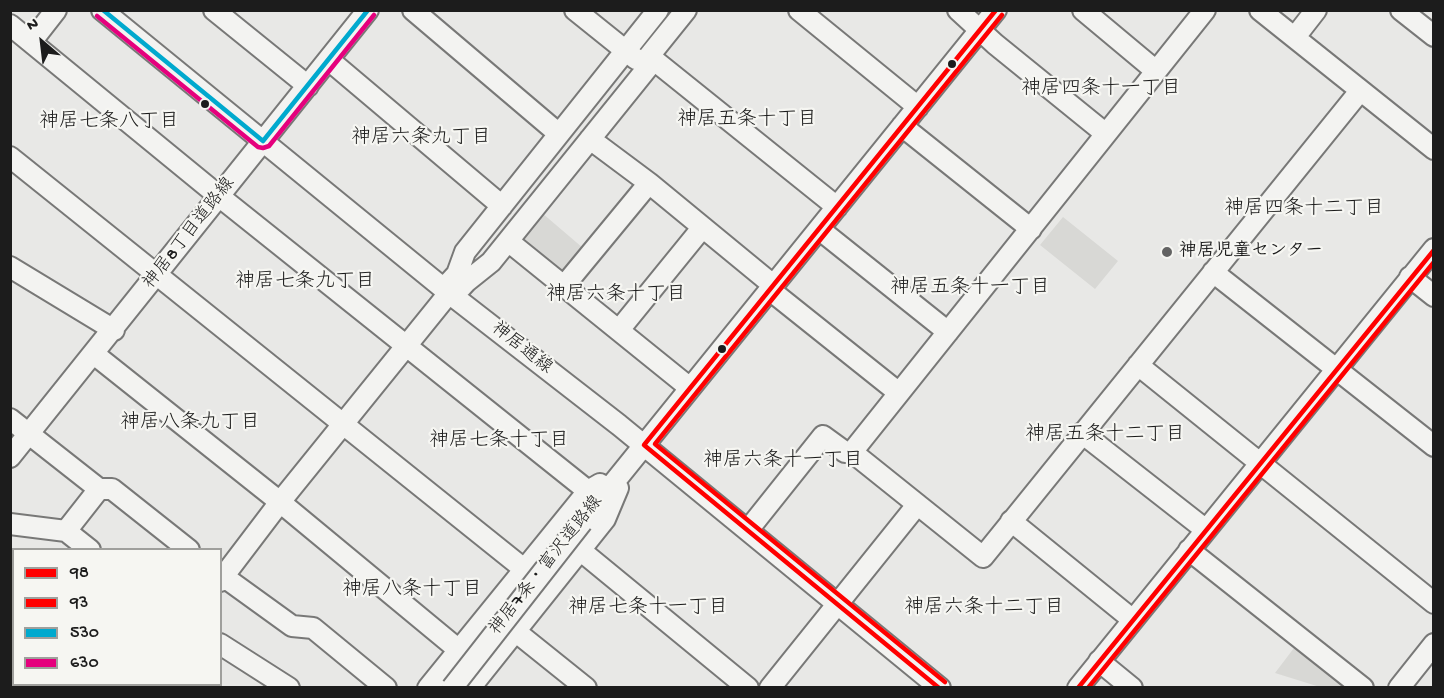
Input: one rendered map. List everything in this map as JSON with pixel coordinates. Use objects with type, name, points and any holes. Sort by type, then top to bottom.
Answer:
[{"type":"street","points":[[31,42],[56,10]]},
{"type":"street","name":"神居通線","points":[[102,10],[449,292],[644,445],[940,687]]},
{"type":"street","points":[[214,10],[308,86]]},
{"type":"street","name":"神居8丁目道路線","points":[[10,457],[368,10]]},
{"type":"street","points":[[413,10],[559,134]]},
{"type":"street","points":[[575,10],[625,51],[649,61],[837,207]]},
{"type":"street","points":[[386,687],[313,628],[292,626],[222,577],[449,292],[465,252],[658,10]]},
{"type":"street","points":[[449,292],[491,262],[590,139],[686,10]]},
{"type":"street","points":[[799,10],[918,107]]},
{"type":"street","points":[[958,10],[980,31],[1106,134]]},
{"type":"street","name":"神居7条・富沢道路線","points":[[452,687],[582,522],[996,10]]},
{"type":"street","points":[[1083,10],[1156,71]]},
{"type":"street","points":[[852,452],[1205,10]]},
{"type":"street","points":[[1260,10],[1434,149]]},
{"type":"street","points":[[1295,37],[1316,10]]},
{"type":"street","points":[[1401,10],[1434,36]]},
{"type":"street","points":[[10,25],[588,491]]},
{"type":"street","points":[[328,60],[502,206]]},
{"type":"street","points":[[748,530],[823,436],[844,452],[852,452],[983,556],[1360,91]]},
{"type":"street","points":[[902,126],[1030,229]]},
{"type":"street","points":[[590,139],[649,183],[900,393]]},
{"type":"street","points":[[10,157],[524,569]]},
{"type":"street","points":[[564,286],[649,183]]},
{"type":"street","points":[[619,330],[702,228]]},
{"type":"street","points":[[819,229],[948,332]]},
{"type":"street","points":[[508,241],[690,388]]},
{"type":"street","points":[[1078,687],[1434,249]]},
{"type":"street","points":[[10,267],[114,330]]},
{"type":"street","points":[[1213,272],[1434,446]]},
{"type":"street","points":[[1410,277],[1434,296]]},
{"type":"street","points":[[93,354],[280,502],[483,670]]},
{"type":"street","points":[[1138,365],[1434,603]]},
{"type":"street","points":[[10,419],[99,489],[112,489],[188,548]]},
{"type":"street","points":[[1082,432],[1206,530]]},
{"type":"street","points":[[428,687],[588,491],[627,466]]},
{"type":"street","points":[[470,687],[605,519],[627,466]]},
{"type":"street","points":[[66,531],[99,489]]},
{"type":"street","points":[[770,687],[917,505]]},
{"type":"street","points":[[1011,522],[1133,620]]},
{"type":"street","points":[[10,524],[66,531],[89,548]]},
{"type":"street","points":[[580,550],[748,687]]},
{"type":"street","points":[[1189,550],[1363,687]]},
{"type":"street","points":[[515,631],[586,687]]},
{"type":"street","points":[[1399,687],[1434,644]]},
{"type":"street","points":[[222,645],[289,687]]},
{"type":"street","points":[[1099,661],[1132,687]]},
{"type":"shaded area","points":[[542,213],[583,248],[561,274],[520,240]]},
{"type":"shaded area","points":[[1063,217],[1118,261],[1095,289],[1040,245]]},
{"type":"shaded area","points":[[10,598],[12,599],[12,686],[24,687],[11,687]]},
{"type":"shaded area","points":[[1297,644],[1353,687],[1320,687],[1275,673]]},
{"type":"transit line","name":"530","points":[[103,10],[263,141],[368,10]]},
{"type":"transit line","name":"98","points":[[939,688],[644,445],[996,10]]},
{"type":"transit line","name":"630","points":[[97,16],[258,147],[263,148],[269,146],[374,15]]},
{"type":"transit line","name":"93","points":[[945,682],[655,444],[1002,15]]},
{"type":"transit line","name":"98","points":[[1078,688],[1434,250]]},
{"type":"transit line","name":"93","points":[[1088,688],[1434,262]]},
{"type":"place","name":"神居児童センター","points":[[1167,252]]},
{"type":"district","name":"神居四条十一丁目","points":[[1101,90]]},
{"type":"district","name":"神居五条十丁目","points":[[747,121]]},
{"type":"district","name":"神居七条八丁目","points":[[109,123]]},
{"type":"district","name":"神居六条九丁目","points":[[421,139]]},
{"type":"district","name":"神居四条十二丁目","points":[[1304,210]]},
{"type":"district","name":"神居七条九丁目","points":[[305,283]]},
{"type":"district","name":"神居五条十一丁目","points":[[970,289]]},
{"type":"district","name":"神居六条十丁目","points":[[616,296]]},
{"type":"district","name":"神居八条九丁目","points":[[190,424]]},
{"type":"district","name":"神居五条十二丁目","points":[[1105,436]]},
{"type":"district","name":"神居七条十丁目","points":[[499,442]]},
{"type":"district","name":"神居六条十一丁目","points":[[783,462]]},
{"type":"district","name":"神居八条十丁目","points":[[412,591]]},
{"type":"district","name":"神居七条十一丁目","points":[[648,609]]},
{"type":"district","name":"神居六条十二丁目","points":[[984,609]]}]
